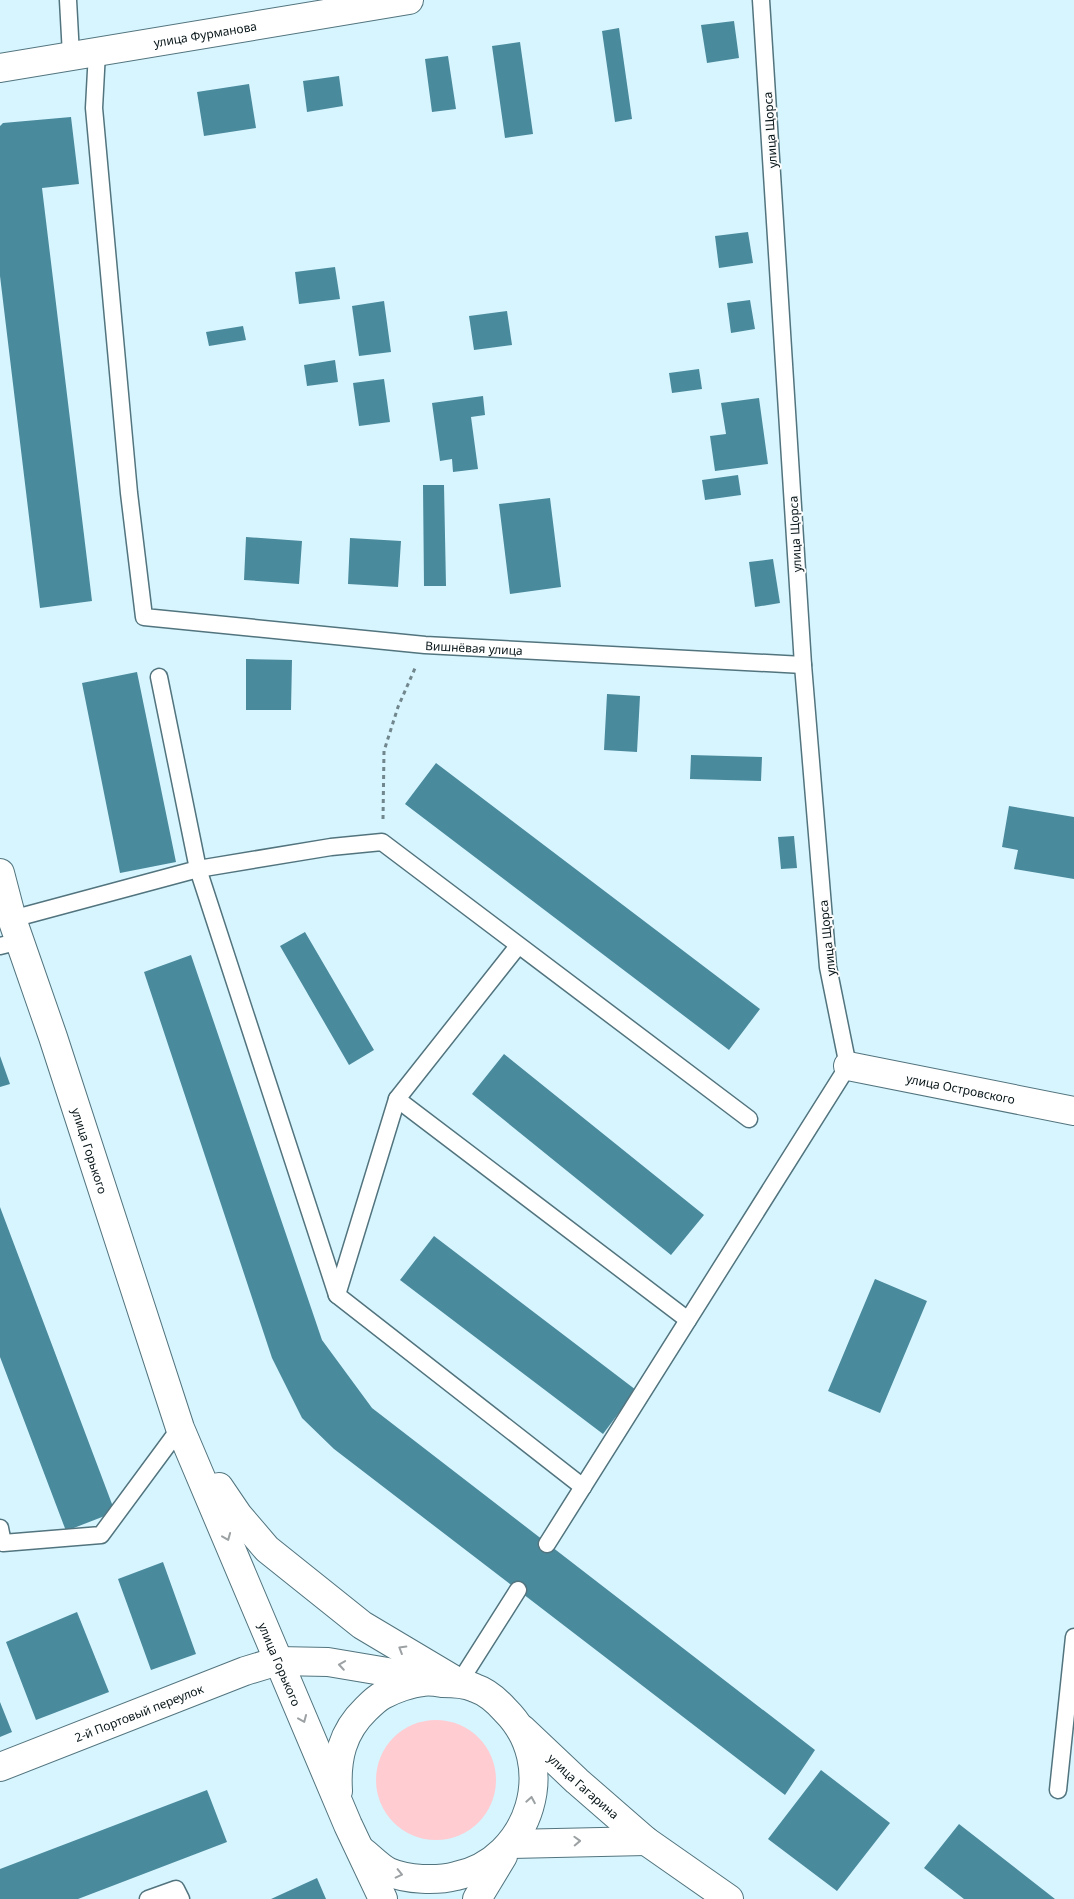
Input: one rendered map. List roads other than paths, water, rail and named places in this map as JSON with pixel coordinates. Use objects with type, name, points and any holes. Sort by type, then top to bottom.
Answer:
[{"type":"main road","name":"улица Фурманова","points":[[0,68],[400,1]]},
{"type":"main road","name":"улица Горького","points":[[0,874],[10,935],[53,1037],[180,1428],[358,1848],[383,1899]]},
{"type":"main road","name":"улица Островского","points":[[848,1066],[1074,1112]]},
{"type":"main road","name":"улица Горького","points":[[180,1428],[238,1515],[267,1549],[362,1625],[459,1683]]},
{"type":"main road","name":"2-й Портовый переулок","points":[[0,1767],[245,1671],[278,1661],[328,1662],[459,1683]]},
{"type":"main road","points":[[338,1800],[338,1761],[340,1749],[353,1723],[372,1703],[383,1695],[423,1682],[459,1683]]},
{"type":"main road","name":"улица Гагарина","points":[[459,1683],[476,1688],[494,1699],[522,1729],[577,1781],[646,1841],[730,1899]]},
{"type":"main road","points":[[477,1899],[524,1823],[532,1800],[534,1775],[530,1751],[522,1729]]},
{"type":"main road","points":[[358,1848],[389,1872],[416,1878],[442,1880],[468,1874],[476,1870],[491,1862],[511,1844],[646,1841]]},
{"type":"lane","points":[[68,0],[84,54]]},
{"type":"lane","name":"улица Щорса","points":[[761,0],[803,665],[828,967],[848,1066]]},
{"type":"lane","name":"Вишнёвая улица","points":[[84,54],[94,108],[130,493],[144,617],[425,645],[803,665]]},
{"type":"lane","points":[[159,677],[198,869],[337,1295],[583,1487]]},
{"type":"lane","points":[[10,935],[198,869],[382,842],[749,1119]]},
{"type":"lane","points":[[337,1295],[397,1099],[518,946]]},
{"type":"lane","points":[[546,1544],[848,1066]]},
{"type":"lane","points":[[397,1099],[688,1320]]},
{"type":"lane","points":[[1,1541],[101,1535],[180,1428]]},
{"type":"lane","points":[[459,1683],[518,1590]]},
{"type":"lane","points":[[1058,1790],[1068,1750],[1074,1637]]},
{"type":"lane","points":[[148,1899],[176,1889],[181,1899]]}]
